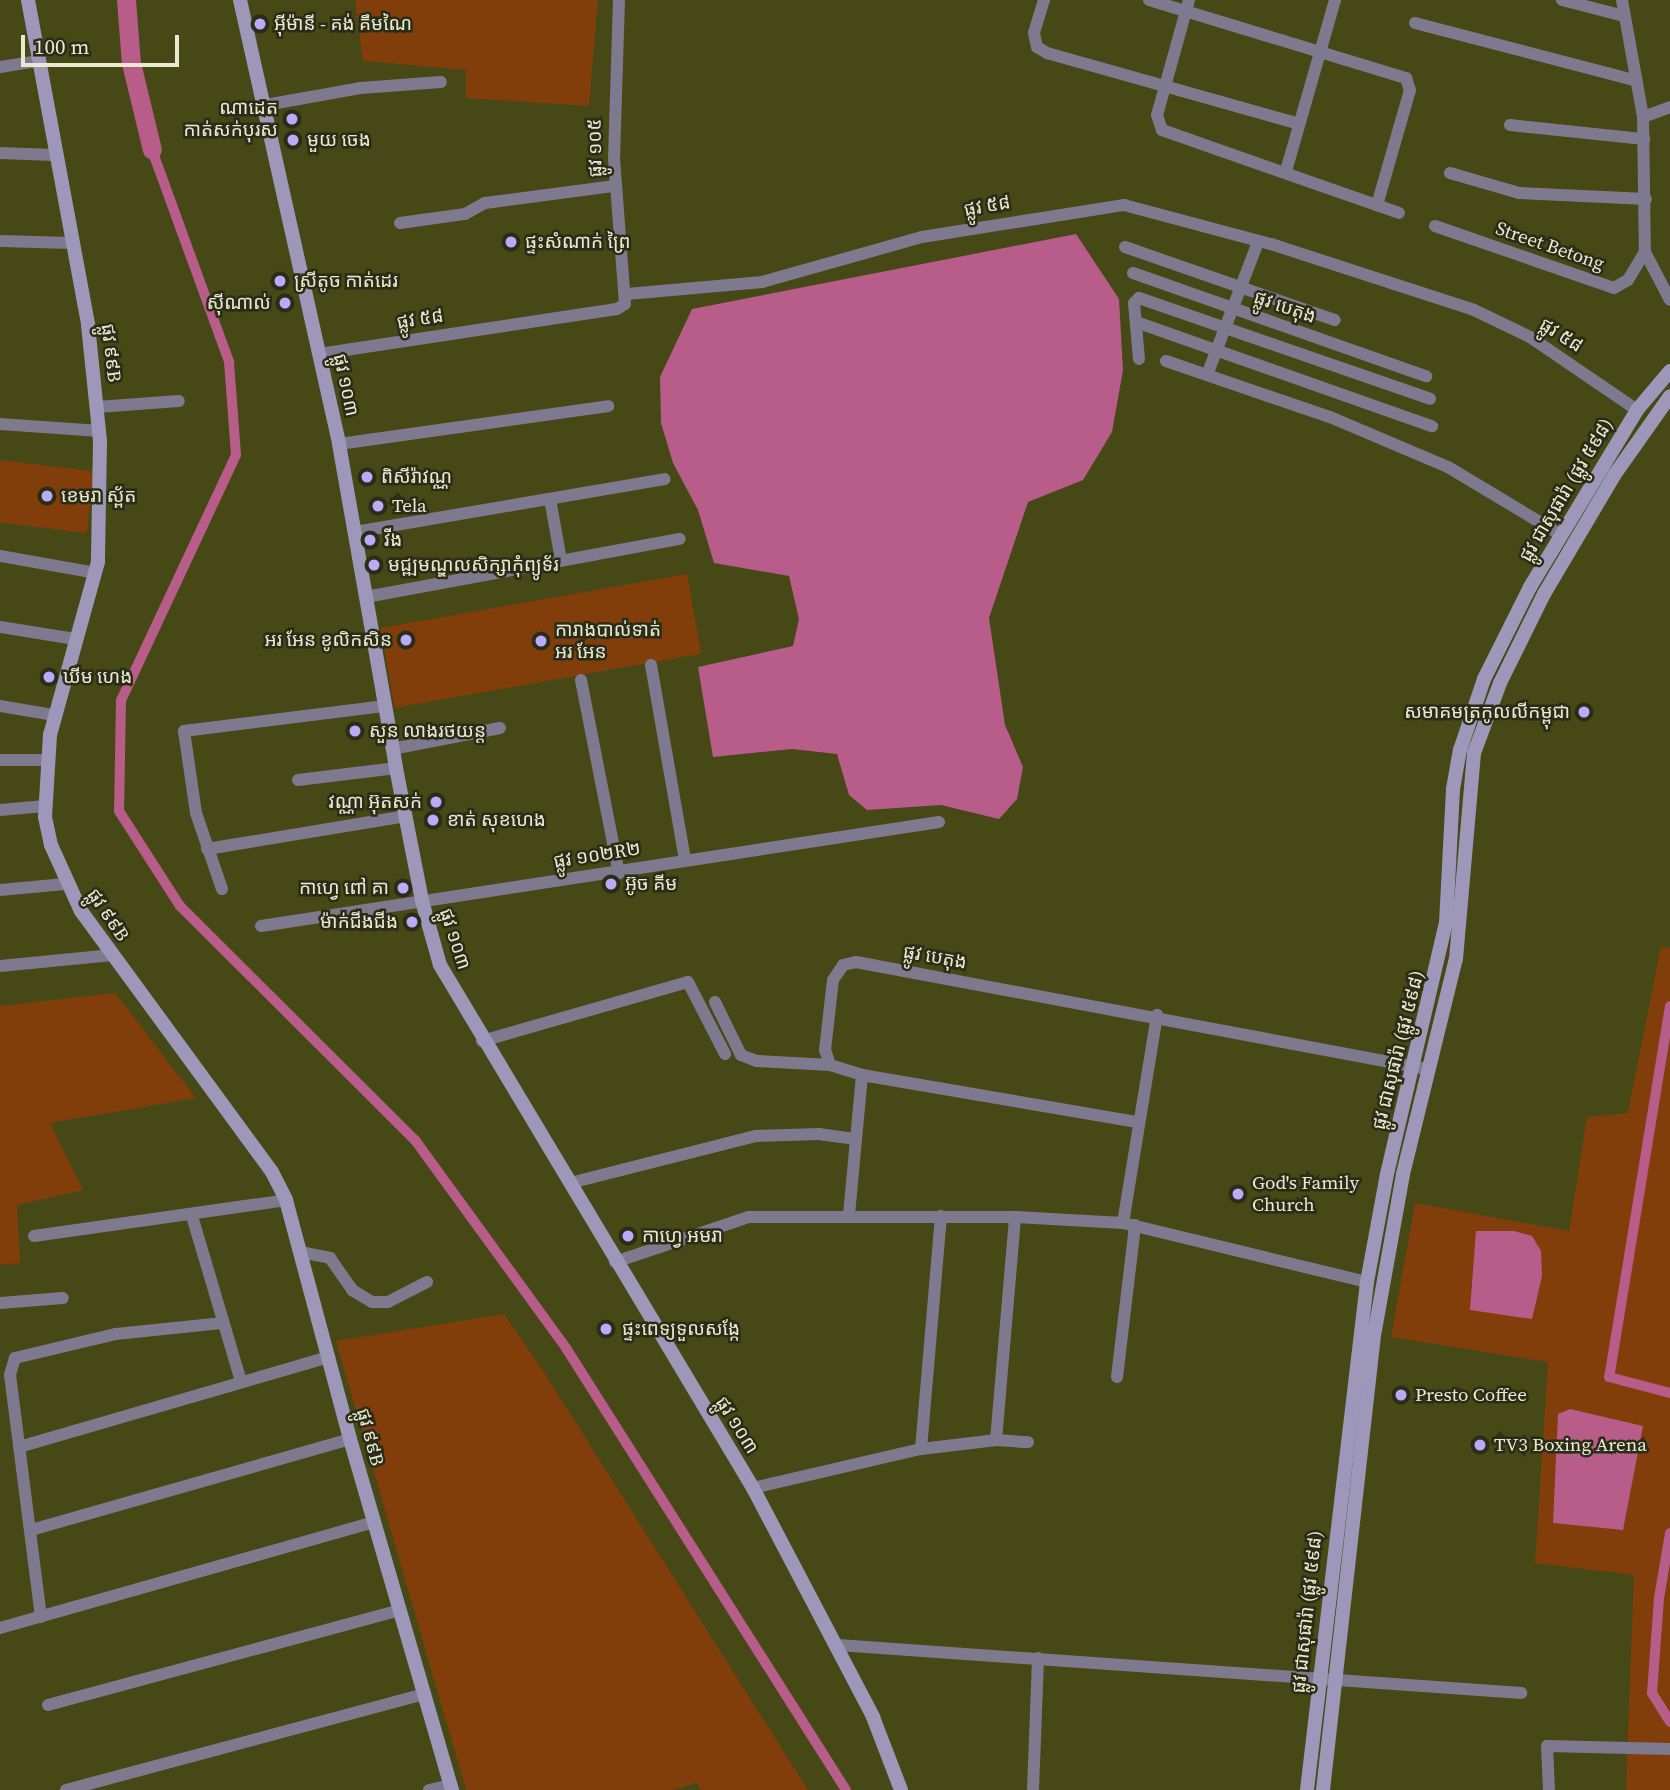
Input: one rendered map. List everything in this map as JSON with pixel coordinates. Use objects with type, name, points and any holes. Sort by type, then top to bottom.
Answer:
[{"type":"street","name":"ផ្លូវ ៩៩B","points":[[28,0],[54,155],[88,325],[100,431],[96,573],[54,715],[48,760],[45,806],[51,845],[65,884],[112,955],[272,1172],[286,1200],[349,1439],[451,1787]]},
{"type":"street","name":"ផ្លូវ ១០៣","points":[[240,0],[260,106],[339,444],[392,749],[422,901],[440,965],[482,1041],[753,1488],[838,1645],[873,1717],[901,1790]]},
{"type":"street","name":"ផ្លូវ ១០៥","points":[[619,0],[613,89],[615,186],[627,294]]},
{"type":"street","points":[[1044,0],[1034,33],[1037,47],[1299,124]]},
{"type":"street","points":[[1149,0],[1188,6],[1406,78],[1410,90],[1377,205]]},
{"type":"street","points":[[1286,171],[1335,0]]},
{"type":"street","points":[[1562,0],[1624,16]]},
{"type":"street","points":[[1622,0],[1643,117],[1645,252],[1670,300]]},
{"type":"street","points":[[1188,6],[1156,122],[1162,130],[1286,171],[1399,213]]},
{"type":"street","points":[[1415,23],[1637,81]]},
{"type":"street","points":[[0,67],[39,61]]},
{"type":"street","points":[[260,106],[361,88],[441,82]]},
{"type":"street","points":[[1643,117],[1670,107]]},
{"type":"street","points":[[1510,125],[1644,139]]},
{"type":"street","points":[[0,153],[54,155]]},
{"type":"street","points":[[1450,173],[1519,193],[1646,199]]},
{"type":"street","points":[[400,223],[465,214],[485,203],[615,186]]},
{"type":"street","name":"ផ្លូវ ៥៨","points":[[320,354],[617,309],[625,304],[627,294],[762,282],[922,237],[1114,205],[1258,242],[1474,310],[1530,337],[1637,410]]},
{"type":"street","name":"Street Betong","points":[[1435,226],[1614,288],[1628,280],[1645,252]]},
{"type":"street","points":[[0,241],[71,243]]},
{"type":"street","points":[[1207,375],[1258,242]]},
{"type":"street","points":[[1125,247],[1335,320]]},
{"type":"street","name":"ផ្លូវ បេតុង","points":[[1133,273],[1426,376]]},
{"type":"street","points":[[1139,359],[1134,303],[1139,298],[1430,399]]},
{"type":"street","points":[[1136,322],[1432,426]]},
{"type":"street","points":[[1166,362],[1330,417],[1448,467],[1561,535]]},
{"type":"street","points":[[1385,382],[1392,364]]},
{"type":"street","name":"ផ្លូវ ជាសុផារ៉ា (ផ្លូវ ៥៩៨)","points":[[1307,1790],[1348,1423],[1367,1282],[1447,923],[1451,815],[1460,750],[1499,647],[1561,535],[1637,410],[1670,372]]},
{"type":"street","name":"ផ្លូវ ជាសុផារ៉ា (ផ្លូវ ៥៩៨)","points":[[1323,1790],[1364,1424],[1384,1278],[1461,925],[1468,789],[1481,730],[1544,594],[1615,474],[1670,396]]},
{"type":"street","points":[[97,407],[179,401]]},
{"type":"street","points":[[339,444],[608,406]]},
{"type":"street","points":[[0,424],[100,431]]},
{"type":"street","points":[[355,532],[664,479]]},
{"type":"street","points":[[550,499],[561,560]]},
{"type":"street","points":[[366,597],[680,539]]},
{"type":"street","points":[[0,556],[96,573]]},
{"type":"street","points":[[0,628],[75,639]]},
{"type":"street","points":[[651,664],[685,859]]},
{"type":"street","points":[[581,680],[619,873]]},
{"type":"street","points":[[0,706],[54,715]]},
{"type":"street","points":[[222,889],[196,813],[184,731],[385,706]]},
{"type":"street","points":[[392,749],[500,727]]},
{"type":"street","points":[[0,760],[48,760]]},
{"type":"street","points":[[298,780],[396,768]]},
{"type":"street","points":[[0,810],[45,806]]},
{"type":"street","points":[[207,849],[406,816]]},
{"type":"street","name":"ផ្លូវ ១០២R២","points":[[261,926],[939,822]]},
{"type":"street","points":[[0,890],[65,884]]},
{"type":"street","points":[[0,966],[112,955]]},
{"type":"street","name":"ផ្លូវ បេតុង","points":[[830,1065],[825,1050],[833,980],[843,965],[856,962],[1157,1015],[1429,1070]]},
{"type":"street","points":[[482,1041],[688,982],[725,1054]]},
{"type":"street","points":[[715,1002],[741,1055],[768,1062],[830,1065],[862,1075],[1136,1122]]},
{"type":"street","points":[[1117,1377],[1136,1122],[1157,1015]]},
{"type":"street","points":[[849,1215],[862,1075]]},
{"type":"street","points":[[570,1183],[756,1136],[819,1134],[856,1139]]},
{"type":"street","points":[[34,1236],[191,1216],[286,1200]]},
{"type":"street","points":[[191,1216],[241,1381]]},
{"type":"street","points":[[921,1450],[941,1216]]},
{"type":"street","points":[[615,1262],[749,1217],[1015,1217],[1129,1224],[1367,1282]]},
{"type":"street","points":[[996,1440],[1015,1217]]},
{"type":"street","points":[[300,1252],[330,1258],[352,1290],[372,1302],[388,1302],[427,1282]]},
{"type":"street","points":[[0,1303],[63,1298]]},
{"type":"street","points":[[41,1617],[10,1375],[15,1357],[116,1334],[223,1323]]},
{"type":"street","points":[[19,1447],[329,1357]]},
{"type":"street","points":[[1348,1423],[1364,1424]]},
{"type":"street","points":[[31,1530],[349,1439]]},
{"type":"street","points":[[753,1488],[921,1450],[996,1440],[1028,1442]]},
{"type":"street","points":[[0,1628],[374,1522]]},
{"type":"street","points":[[48,1705],[399,1609]]},
{"type":"street","points":[[838,1645],[1521,1693]]},
{"type":"street","points":[[1032,1790],[1038,1658]]},
{"type":"street","points":[[66,1790],[424,1694]]},
{"type":"street","points":[[1549,1790],[1547,1746],[1670,1749]]},
{"type":"street","points":[[429,1790],[451,1787]]},
{"type":"shaded area","points":[[355,0],[598,0],[589,106],[466,98],[466,70],[363,61]]},
{"type":"shaded area","points":[[1076,234],[1119,299],[1123,370],[1112,432],[1083,480],[1028,502],[989,618],[1005,725],[1023,767],[1017,799],[999,819],[941,805],[867,810],[849,795],[837,754],[792,749],[713,757],[698,667],[793,646],[799,619],[789,576],[714,563],[698,510],[673,463],[661,423],[660,377],[692,309]]},
{"type":"shaded area","name":"ខេមរា ស្ព័ត","points":[[0,460],[94,472],[87,533],[0,522]]},
{"type":"shaded area","name":"ការាងបាល់ទាត់ អរ អែន","points":[[687,574],[701,654],[395,708],[381,628]]},
{"type":"shaded area","points":[[1661,946],[1670,948],[1670,1790],[1626,1790],[1634,1575],[1535,1563],[1548,1362],[1391,1337],[1415,1203],[1569,1231],[1587,1117],[1628,1113]]},
{"type":"shaded area","points":[[115,993],[196,1098],[50,1123],[83,1190],[17,1205],[20,1263],[0,1265],[0,1006]]},
{"type":"shaded area","points":[[1476,1231],[1514,1231],[1532,1236],[1541,1251],[1542,1276],[1532,1319],[1470,1310]]},
{"type":"shaded area","points":[[504,1314],[540,1366],[808,1790],[701,1790],[697,1783],[672,1790],[466,1790],[336,1341]]},
{"type":"shaded area","points":[[1570,1409],[1643,1426],[1623,1530],[1553,1523],[1558,1414]]},
{"type":"waterway","points":[[126,0],[131,63],[152,150]]},
{"type":"waterway","points":[[152,150],[229,362],[236,455],[121,700],[119,811],[180,906],[415,1140],[566,1348],[846,1790]]},
{"type":"waterway","points":[[1670,1006],[1609,1377],[1670,1393]]},
{"type":"waterway","points":[[1670,1533],[1659,1598],[1652,1693],[1670,1722]]},
{"type":"place","name":"អ៊ីម៉ានី - គង់ គឹមណៃ","points":[[260,24]]},
{"type":"place","name":"ណាដេត កាត់សក់បុរស","points":[[292,119]]},
{"type":"place","name":"មួយ ចេង","points":[[293,140]]},
{"type":"place","name":"ផ្ទះសំណាក់ ព្រៃ","points":[[511,242]]},
{"type":"place","name":"ស្រីតូច កាត់ដេរ","points":[[280,281]]},
{"type":"place","name":"ស៊ីណាល់","points":[[285,303]]},
{"type":"place","name":"ពិសីរ៉ាវណ្ណ","points":[[367,477]]},
{"type":"place","name":"ខេមរា ស្ព័ត","points":[[47,496]]},
{"type":"place","name":"Tela","points":[[378,506]]},
{"type":"place","name":"វីង","points":[[370,540]]},
{"type":"place","name":"មជ្ឍមណ្ឌលសិក្សាកុំព្យូទ័រ","points":[[374,565]]},
{"type":"place","name":"អរ អែន ខូលិកសិន","points":[[406,640]]},
{"type":"place","name":"ការាងបាល់ទាត់ អរ អែន","points":[[541,641]]},
{"type":"place","name":"ឃីម ហេង","points":[[49,677]]},
{"type":"place","name":"សមាគមត្រកូលលីកម្ពុជា","points":[[1584,712]]},
{"type":"place","name":"សួន លាងរថយន្ត","points":[[355,731]]},
{"type":"place","name":"វណ្ណា អ៊ុតសក់","points":[[436,802]]},
{"type":"place","name":"ខាត់ សុខហេង","points":[[433,820]]},
{"type":"place","name":"អ៊ូច គីម","points":[[611,884]]},
{"type":"place","name":"កាហ្វេ ពៅ គា","points":[[403,888]]},
{"type":"place","name":"ម៉ាក់ជីងជីង","points":[[412,922]]},
{"type":"place","name":"God's Family Church","points":[[1238,1194]]},
{"type":"place","name":"កាហ្វេ អមរា","points":[[628,1236]]},
{"type":"place","name":"ផ្ទះពេទ្យទួលសង្កែ","points":[[606,1329]]},
{"type":"place","name":"Presto Coffee","points":[[1401,1395]]},
{"type":"place","name":"TV3 Boxing Arena","points":[[1480,1445]]}]
